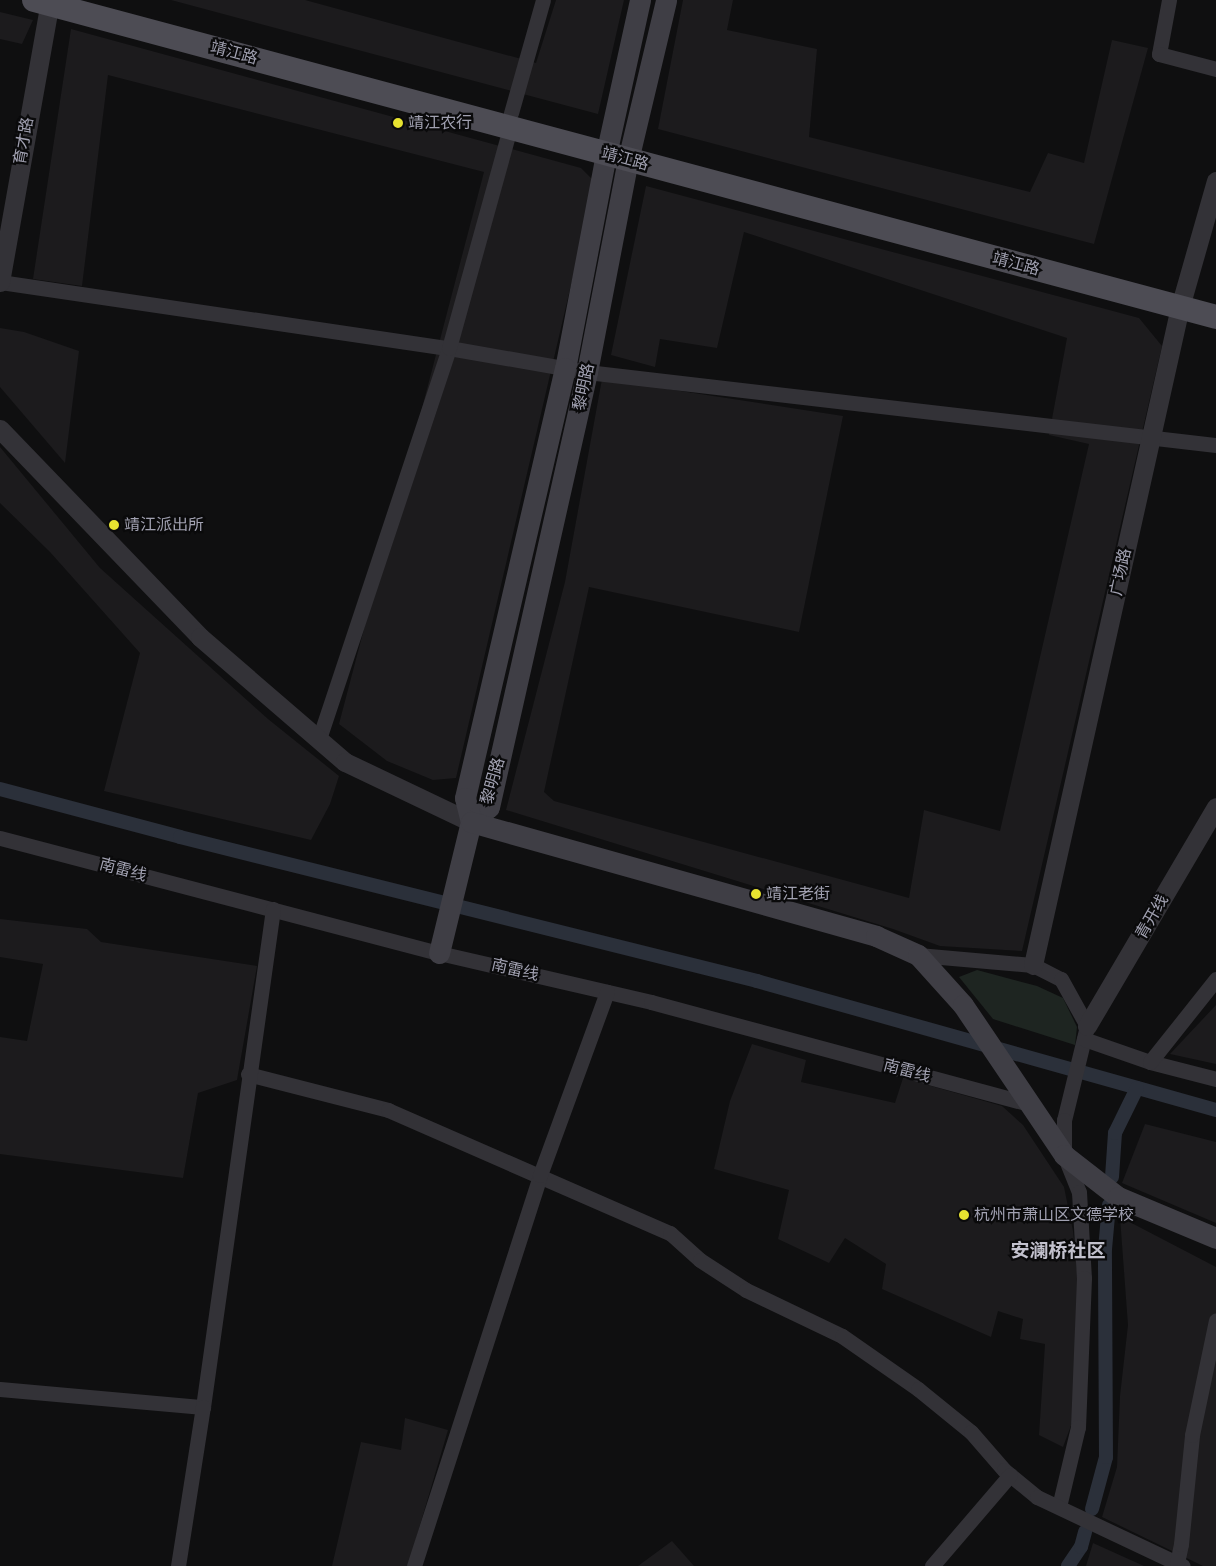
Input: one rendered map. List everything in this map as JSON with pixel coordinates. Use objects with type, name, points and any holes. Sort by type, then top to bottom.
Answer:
[{"type":"main road","name":"靖江路","points":[[89,0],[511,120]]},
{"type":"main road","name":"黎明路","points":[[640,0],[619,149],[588,372],[489,807],[471,822],[465,798],[565,368],[619,149],[666,0]]},
{"type":"main road","name":"靖江路","points":[[44,1],[511,120],[1182,300],[1216,317]]},
{"type":"main road","name":"靖江路","points":[[1182,300],[1216,301]]},
{"type":"main road","points":[[442,943],[471,822],[876,936],[918,955],[968,1012],[1064,1155],[1118,1197],[1216,1238]]},
{"type":"street","points":[[319,739],[449,348],[543,0]]},
{"type":"street","points":[[1168,0],[1159,54],[1216,69]]},
{"type":"street","name":"育才路","points":[[0,282],[44,1]]},
{"type":"street","name":"广场路","points":[[1033,964],[1182,300],[1216,180]]},
{"type":"street","points":[[0,282],[449,348],[588,372],[1216,445]]},
{"type":"street","points":[[0,429],[200,637],[345,762],[471,822]]},
{"type":"street","name":"青开线","points":[[1085,1038],[1216,807]]},
{"type":"street","name":"南雷线","points":[[0,838],[273,909],[442,943],[607,992],[1030,1104]]},
{"type":"street","points":[[178,1566],[203,1407],[248,1074],[273,909]]},
{"type":"street","points":[[918,955],[1033,964],[1061,979],[1085,1038],[1064,1120],[1064,1155],[1079,1192],[1084,1278],[1078,1426],[1059,1507]]},
{"type":"street","points":[[1150,1062],[1216,979]]},
{"type":"street","points":[[414,1566],[540,1175],[607,992]]},
{"type":"street","points":[[1085,1038],[1150,1062],[1216,1079]]},
{"type":"street","points":[[248,1074],[388,1110],[670,1233],[700,1260],[746,1290],[842,1336],[918,1389],[971,1432],[1010,1474],[1037,1497],[1180,1564],[1192,1435],[1216,1320]]},
{"type":"street","points":[[0,1388],[203,1407]]},
{"type":"street","points":[[932,1566],[1010,1474]]},
{"type":"shaded area","points":[[171,0],[305,0],[536,63],[556,0],[624,0],[598,114]]},
{"type":"shaded area","points":[[683,0],[733,0],[727,30],[817,49],[809,137],[1030,192],[1048,153],[1084,163],[1112,40],[1148,48],[1094,244],[658,129]]},
{"type":"shaded area","points":[[0,12],[33,20],[22,44],[0,39]]},
{"type":"shaded area","points":[[71,29],[581,168],[595,182],[456,778],[433,780],[387,761],[339,724],[484,172],[108,75],[82,286],[33,279]]},
{"type":"shaded area","points":[[646,186],[1139,318],[1162,346],[1022,951],[940,946],[893,929],[506,810],[565,582],[602,379],[843,416],[799,632],[589,587],[544,792],[554,801],[909,898],[924,810],[1000,831],[1089,444],[1049,435],[1067,338],[744,232],[717,348],[660,339],[655,367],[611,355]]},
{"type":"shaded area","points":[[0,328],[24,332],[79,351],[65,463],[0,387]]},
{"type":"shaded area","points":[[0,447],[100,568],[268,719],[339,776],[330,804],[311,840],[104,791],[140,653],[50,552],[0,503]]},
{"type":"shaded area","points":[[0,919],[87,929],[101,942],[257,966],[237,1080],[198,1093],[183,1178],[0,1154],[0,1037],[27,1041],[43,964],[0,957]]},
{"type":"shaded area","points":[[977,970],[1037,986],[1063,998],[1077,1027],[1075,1045],[993,1019],[959,977]]},
{"type":"shaded area","points":[[1216,1005],[1216,1064],[1170,1054]]},
{"type":"shaded area","points":[[752,1044],[806,1060],[801,1082],[895,1103],[903,1078],[1002,1106],[1023,1125],[1064,1187],[1073,1231],[1078,1280],[1072,1423],[1063,1447],[1039,1435],[1045,1344],[1020,1339],[1023,1319],[998,1311],[991,1337],[882,1289],[886,1264],[845,1238],[829,1263],[778,1239],[789,1190],[714,1169],[730,1101]]},
{"type":"shaded area","points":[[1145,1124],[1216,1142],[1216,1223],[1122,1183]]},
{"type":"shaded area","points":[[1120,1217],[1216,1267],[1216,1566],[1203,1566],[1102,1517],[1117,1467],[1120,1396],[1128,1325]]},
{"type":"shaded area","points":[[405,1418],[448,1430],[408,1566],[332,1566],[361,1442],[401,1450]]},
{"type":"shaded area","points":[[672,1541],[694,1566],[638,1566]]},
{"type":"shaded area","points":[[1093,1543],[1144,1566],[1086,1566]]},
{"type":"waterway","points":[[0,789],[180,837],[757,981],[1216,1110]]},
{"type":"waterway","points":[[1112,1177],[1115,1133],[1137,1088]]},
{"type":"waterway","points":[[1092,1509],[1106,1457],[1105,1249],[1109,1205]]},
{"type":"waterway","points":[[1068,1566],[1081,1547],[1085,1532]]},
{"type":"place","name":"靖江农行","points":[[398,123]]},
{"type":"place","name":"靖江派出所","points":[[114,525]]},
{"type":"place","name":"靖江老街","points":[[756,894]]},
{"type":"place","name":"杭州市萧山区文德学校","points":[[964,1215]]},
{"type":"district","name":"安澜桥社区","points":[[1058,1251]]}]
